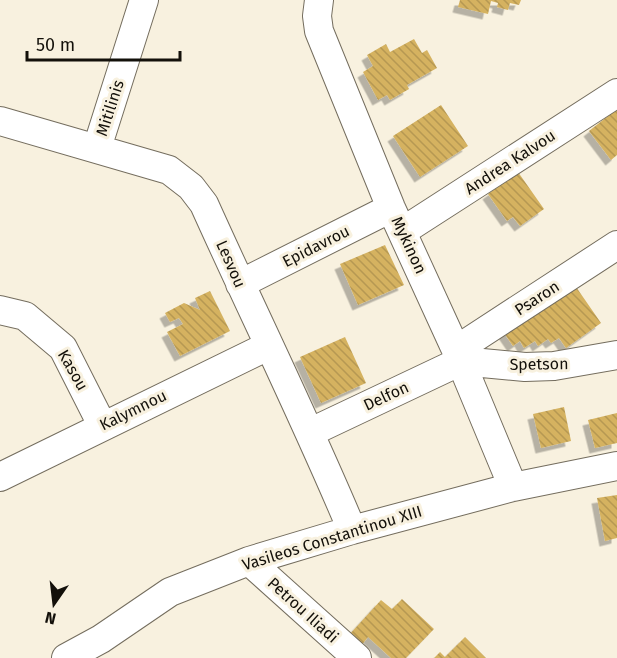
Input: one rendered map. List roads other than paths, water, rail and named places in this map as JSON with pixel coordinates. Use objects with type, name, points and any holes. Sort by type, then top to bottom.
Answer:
[{"type":"street","name":"Mitilinis","points":[[97,148],[144,0]]},
{"type":"street","name":"Mykinon","points":[[319,0],[317,16],[319,31],[397,219],[513,486]]},
{"type":"street","name":"Andrea Kalvou","points":[[397,219],[617,93]]},
{"type":"street","name":"Lesvou","points":[[0,121],[169,170],[191,187],[204,204],[268,346],[311,432],[352,530]]},
{"type":"street","name":"Epidavrou","points":[[240,284],[397,219]]},
{"type":"street","name":"Psaron","points":[[458,356],[617,245]]},
{"type":"street","name":"Kasou","points":[[0,309],[25,316],[63,348],[102,425]]},
{"type":"street","name":"Kalymnou","points":[[0,477],[102,425],[268,346]]},
{"type":"street","name":"Spetson","points":[[458,356],[525,367],[554,366],[617,355]]},
{"type":"street","name":"Delfon","points":[[311,432],[458,356]]},
{"type":"street","name":"Vasileos Constantinou XIII","points":[[66,658],[101,639],[170,592],[249,561],[513,486],[617,466]]},
{"type":"street","name":"Petrou Iliadi","points":[[249,561],[357,658]]}]
